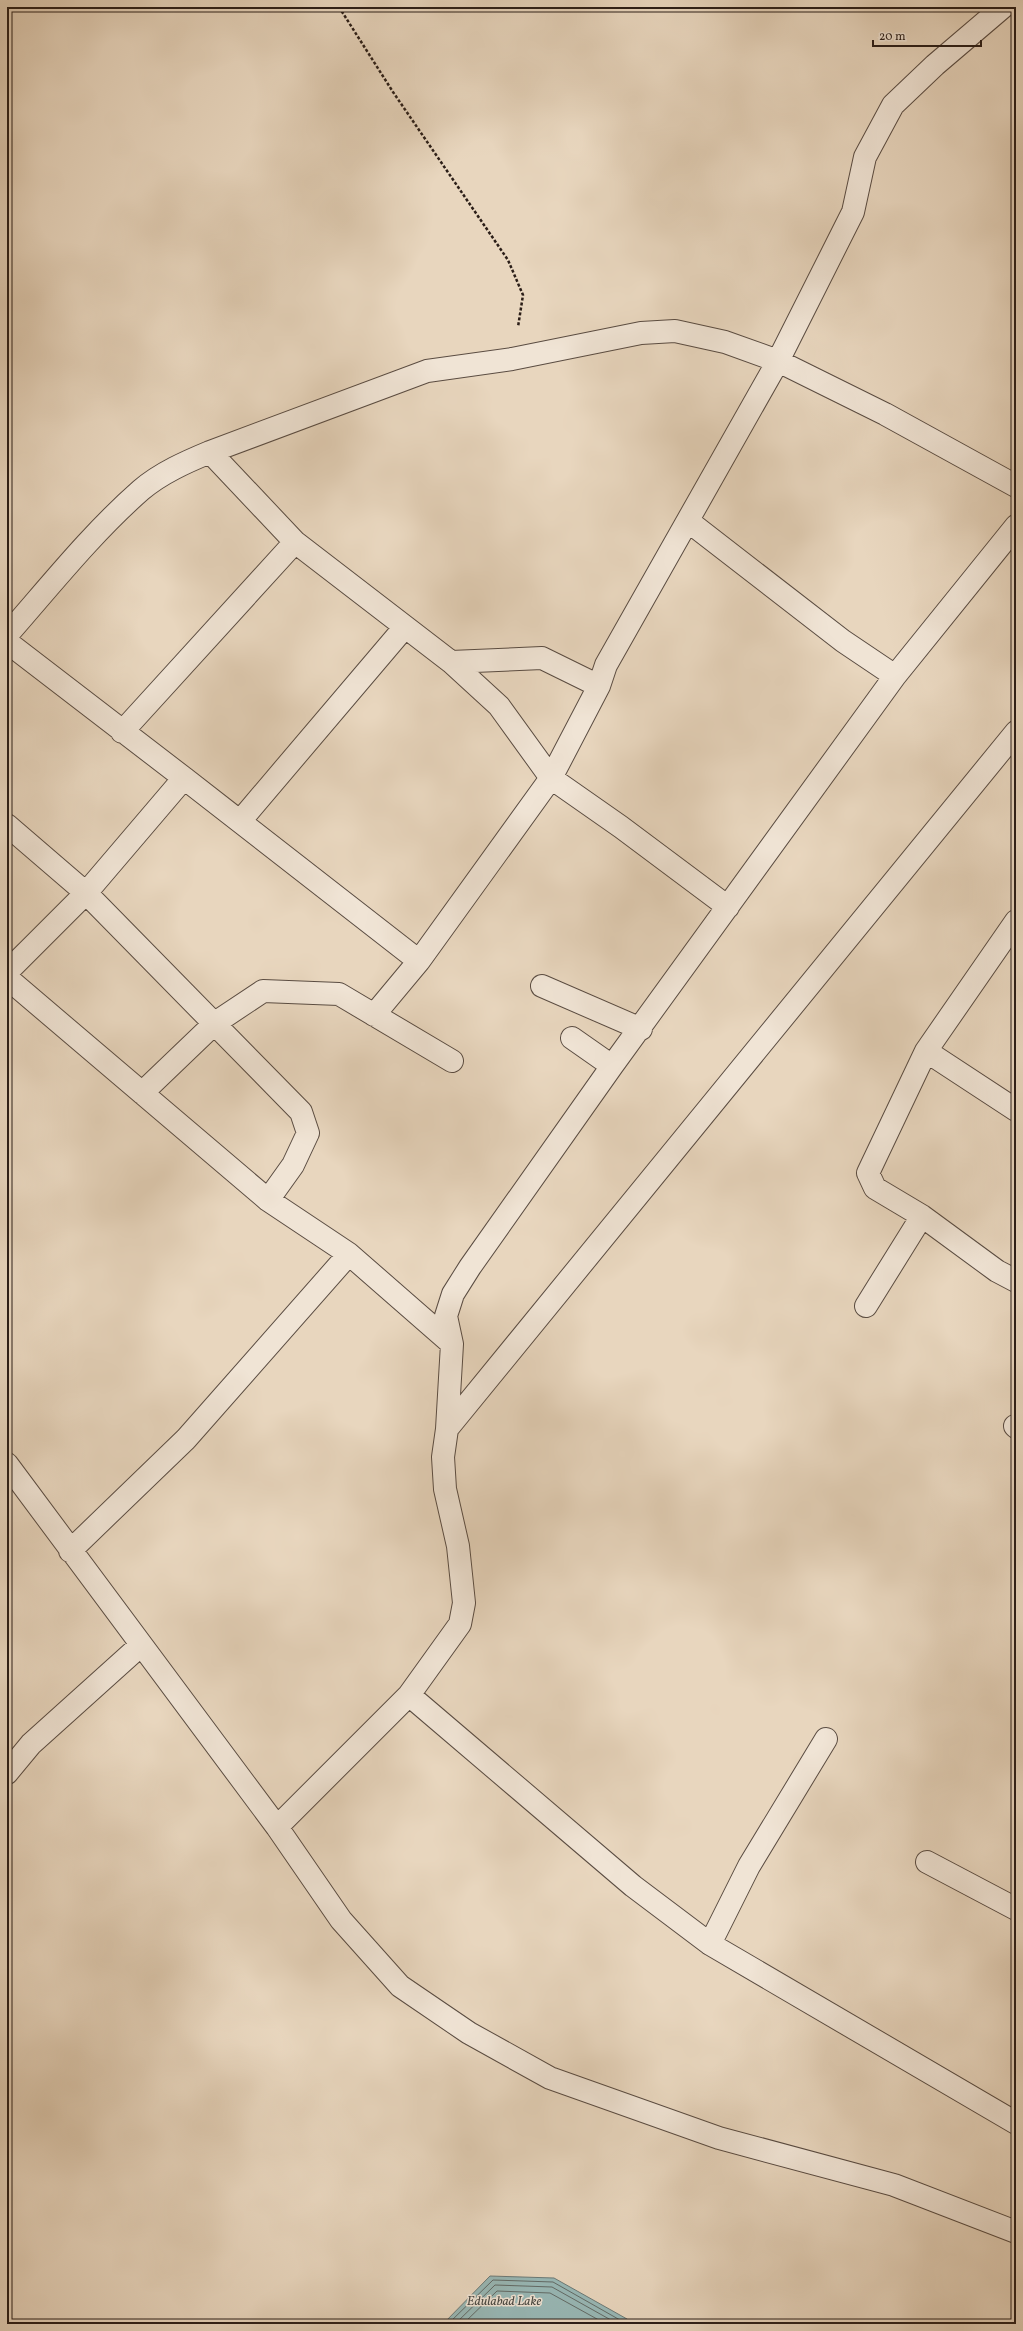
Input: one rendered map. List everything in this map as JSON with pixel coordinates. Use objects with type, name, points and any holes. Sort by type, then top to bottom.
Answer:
[{"type":"street","points":[[374,1016],[419,961],[551,778],[599,686],[606,665],[778,361],[853,212],[865,157],[893,105],[935,65],[1003,7]]},
{"type":"street","points":[[7,636],[108,522],[142,489],[177,466],[210,452],[427,371],[512,358],[641,333],[674,331],[725,342],[778,361],[885,414],[1016,486]]},
{"type":"street","points":[[210,452],[295,542],[404,628],[451,662],[499,706],[551,778],[621,827],[728,907]]},
{"type":"street","points":[[688,521],[843,640],[896,676]]},
{"type":"street","points":[[277,1827],[409,1695],[460,1624],[464,1603],[458,1546],[445,1489],[443,1457],[447,1429],[452,1344],[446,1316],[453,1294],[470,1267],[612,1066],[641,1029],[896,676],[1016,526]]},
{"type":"street","points":[[122,732],[295,542]]},
{"type":"street","points":[[241,820],[404,628]]},
{"type":"street","points":[[7,642],[122,732],[241,820],[419,961]]},
{"type":"street","points":[[451,662],[542,658],[599,686]]},
{"type":"street","points":[[447,1429],[1016,732]]},
{"type":"street","points":[[7,972],[86,893],[184,778]]},
{"type":"street","points":[[7,825],[86,893],[215,1022],[302,1112],[308,1133],[293,1165],[268,1200]]},
{"type":"street","points":[[1016,921],[926,1051],[868,1172],[875,1188],[922,1216],[997,1271],[1016,1281]]},
{"type":"street","points":[[7,978],[268,1200],[349,1254],[452,1344]]},
{"type":"street","points":[[542,986],[641,1029]]},
{"type":"street","points":[[142,1093],[215,1022],[263,991],[339,994],[452,1061]]},
{"type":"street","points":[[572,1038],[612,1066]]},
{"type":"street","points":[[926,1051],[1016,1110]]},
{"type":"street","points":[[866,1306],[922,1216]]},
{"type":"street","points":[[70,1551],[186,1439],[349,1254]]},
{"type":"street","points":[[7,1464],[70,1551],[277,1827],[341,1920],[400,1986],[469,2033],[550,2078],[719,2138],[894,2185],[1016,2232]]},
{"type":"street","points":[[7,1773],[31,1744],[141,1645]]},
{"type":"street","points":[[409,1695],[633,1886],[710,1944],[1016,2123]]},
{"type":"street","points":[[710,1944],[749,1866],[826,1739]]},
{"type":"street","points":[[927,1862],[1016,1909]]},
{"type":"path","points":[[339,7],[393,92],[508,260],[523,295],[512,358]]},
{"type":"water","name":"Edulabad Lake","points":[[490,2276],[554,2278],[627,2319],[633,2324],[443,2324]]}]
